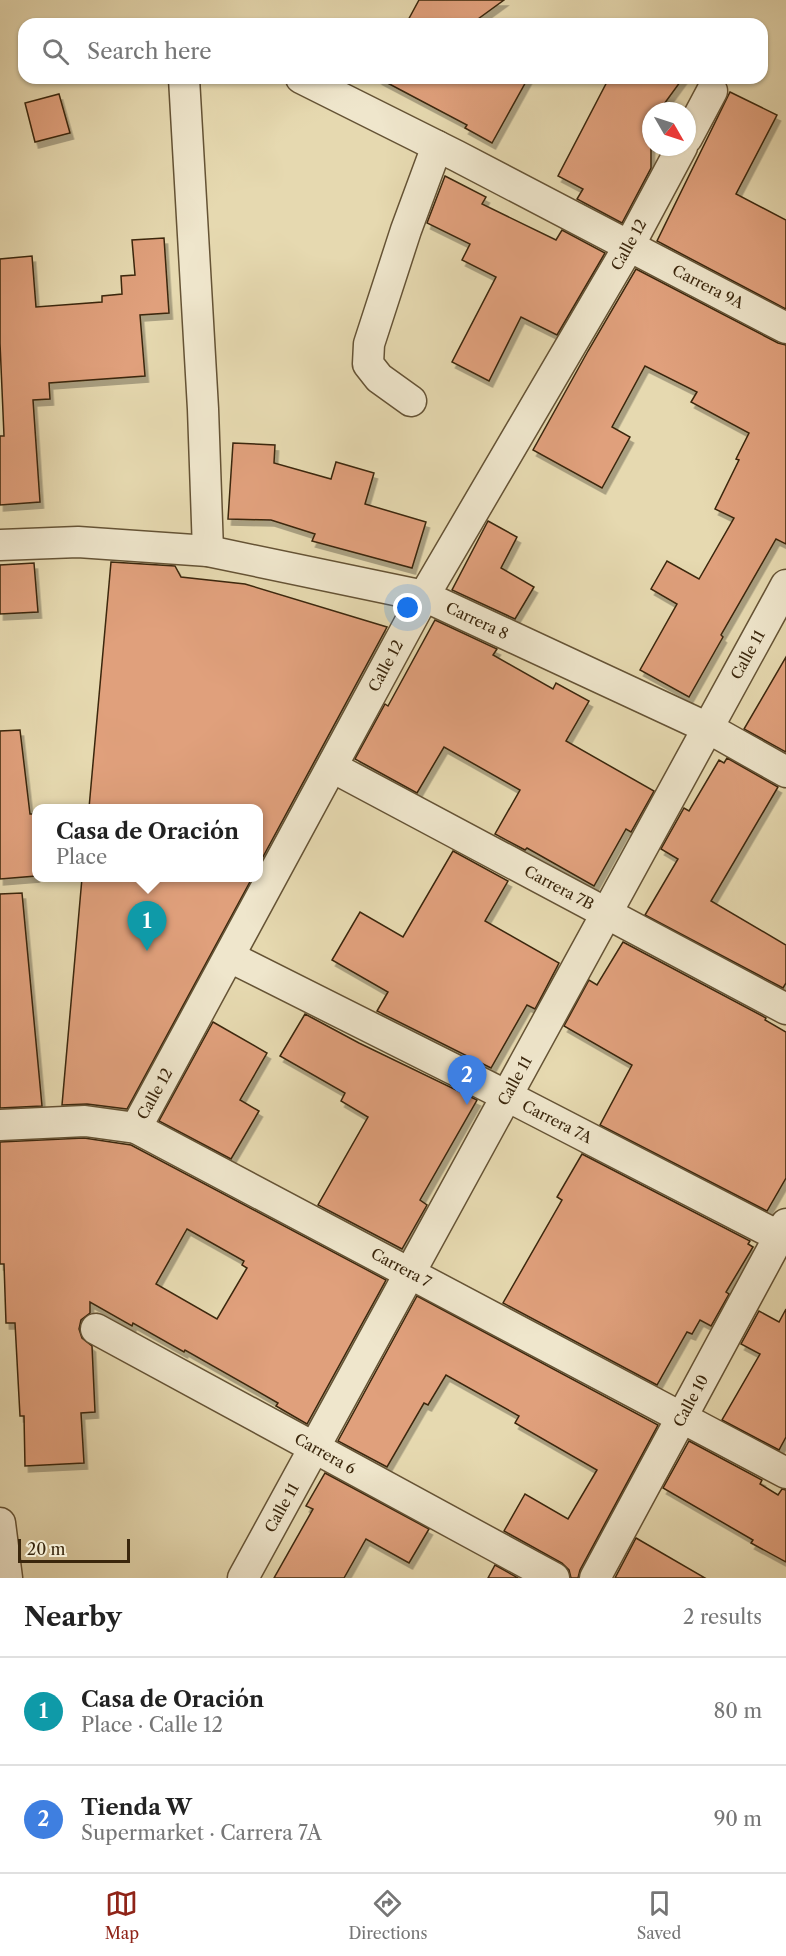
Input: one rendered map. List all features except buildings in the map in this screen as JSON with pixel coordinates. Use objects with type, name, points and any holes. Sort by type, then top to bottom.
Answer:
[{"type":"street","points":[[184,84],[202,397],[208,551]]},
{"type":"street","name":"Carrera 9A","points":[[313,84],[786,328]]},
{"type":"street","points":[[696,121],[712,92]]},
{"type":"street","points":[[411,401],[379,378],[368,364],[369,344],[406,230],[437,146]]},
{"type":"street","name":"Calle 12","points":[[136,1128],[424,596],[629,246],[677,156]]},
{"type":"street","name":"Carrera 8","points":[[0,545],[78,542],[208,551],[424,596],[708,728],[786,772]]},
{"type":"street","name":"Calle 11","points":[[243,1578],[786,585]]},
{"type":"street","name":"Carrera 7B","points":[[332,766],[786,1009]]},
{"type":"street","name":"Carrera 7A","points":[[230,957],[784,1234]]},
{"type":"street","name":"Carrera 7","points":[[0,1125],[85,1121],[136,1128],[786,1473]]},
{"type":"street","name":"Calle 10","points":[[596,1578],[784,1234]]},
{"type":"street","name":"Carrera 6","points":[[96,1329],[554,1578]]},
{"type":"street","points":[[0,1523],[7,1578]]},
{"type":"place","name":"Casa de Oración","points":[[147,951]]},
{"type":"place","name":"Tienda W","points":[[467,1105]]}]
